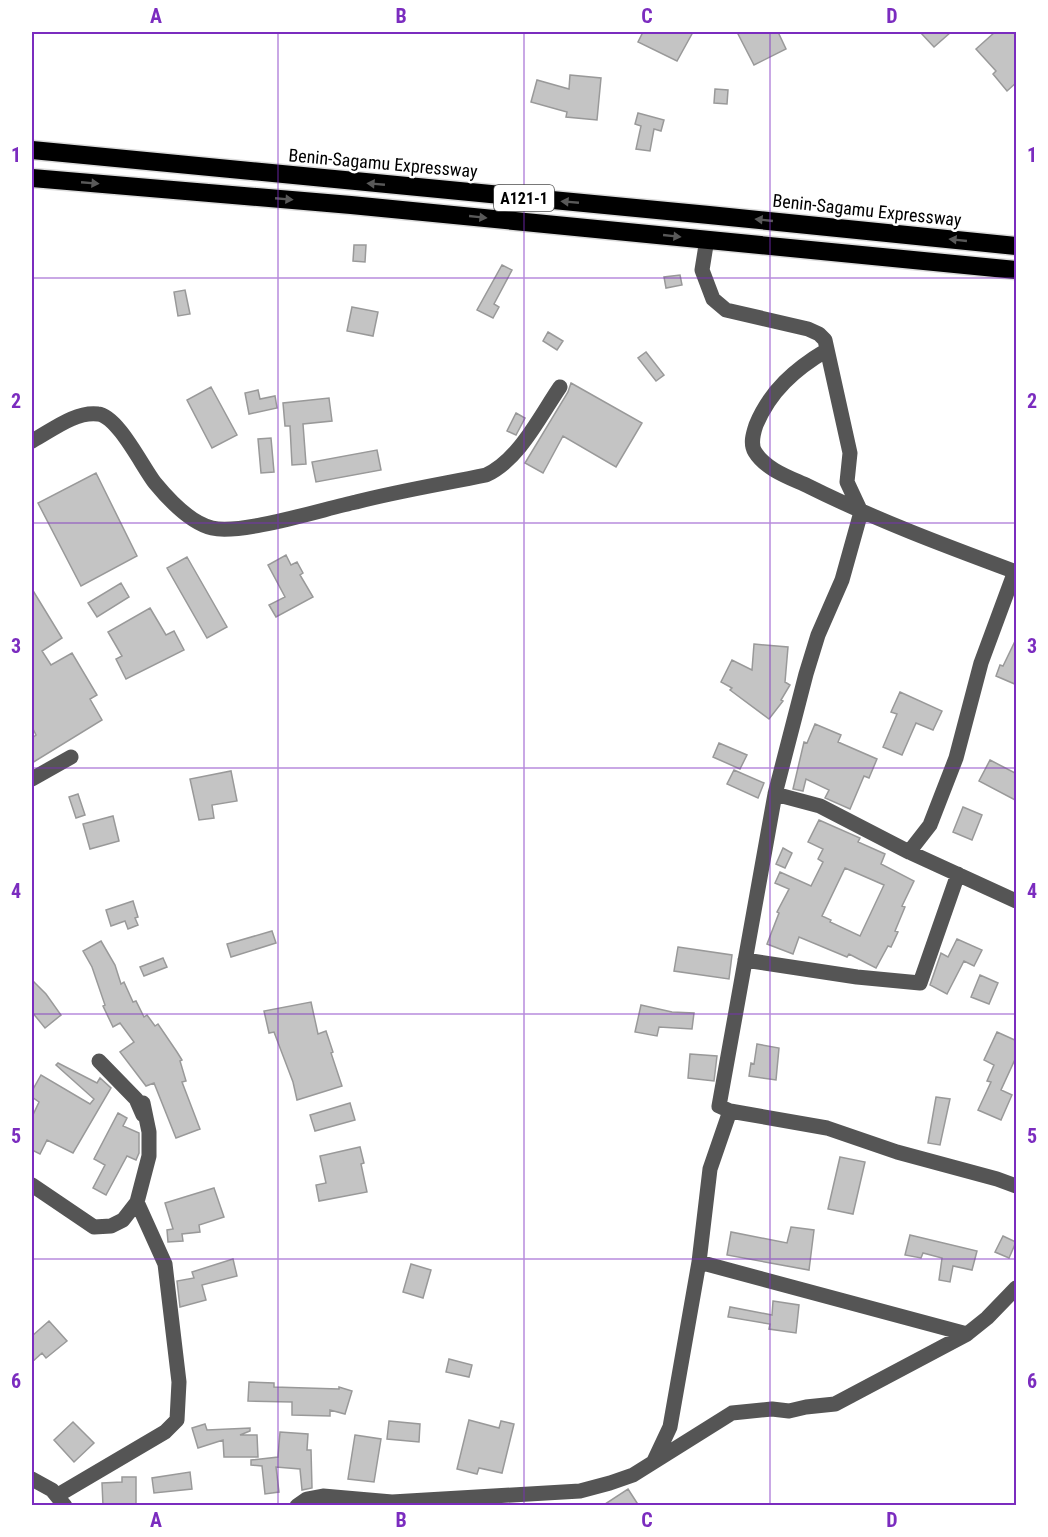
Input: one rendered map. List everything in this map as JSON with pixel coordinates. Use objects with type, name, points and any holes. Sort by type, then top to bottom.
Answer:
[{"type":"highway","name":"Benin-Sagamu Expressway","points":[[32,150],[709,214],[1017,246]]},
{"type":"highway","name":"A121-1","points":[[32,178],[351,205],[1017,270]]},
{"type":"street","points":[[707,239],[702,270],[714,298],[726,310],[808,329],[825,340],[850,453],[847,482],[861,512],[842,580],[818,635],[806,674],[775,794],[719,1106],[730,1111],[827,1128],[897,1152],[1017,1186]]},
{"type":"street","points":[[827,350],[807,362],[781,384],[764,407],[752,436],[754,451],[771,468],[861,512],[1016,572],[981,663],[956,758],[930,825],[909,852]]},
{"type":"street","points":[[32,441],[72,419],[89,414],[100,414],[115,424],[155,483],[177,506],[200,523],[224,530],[258,525],[359,501],[486,475],[511,459],[560,387]]},
{"type":"street","points":[[32,779],[71,757]]},
{"type":"street","points":[[775,794],[820,806],[909,852],[1017,901]]},
{"type":"street","points":[[745,960],[857,977],[920,983],[958,874]]},
{"type":"street","points":[[99,1061],[136,1099],[147,1123]]},
{"type":"street","points":[[32,1185],[94,1227],[111,1226],[123,1220],[137,1202],[149,1156],[143,1103]]},
{"type":"street","points":[[654,1462],[670,1427],[699,1262],[710,1169],[730,1111]]},
{"type":"street","points":[[32,1479],[52,1490],[62,1500],[165,1432],[177,1420],[179,1382],[165,1264],[137,1202]]},
{"type":"street","points":[[699,1262],[967,1334]]},
{"type":"street","points":[[297,1506],[308,1499],[323,1496],[392,1502],[518,1500],[580,1491],[633,1474],[732,1413],[772,1409],[789,1411],[835,1404],[967,1334],[1017,1288]]},
{"type":"building","points":[[643,32],[693,32],[677,61],[638,42]]},
{"type":"building","points":[[737,32],[778,32],[786,49],[754,65]]},
{"type":"building","points":[[920,32],[951,32],[934,47]]},
{"type":"building","points":[[995,32],[1017,32],[1017,82],[1007,91],[993,74],[996,71],[976,49]]},
{"type":"building","points":[[570,75],[601,78],[597,120],[566,117],[567,112],[531,102],[537,80],[569,89]]},
{"type":"building","points":[[715,89],[728,90],[727,104],[714,103]]},
{"type":"building","points":[[638,113],[664,120],[661,131],[654,129],[650,151],[636,149],[641,126],[635,124]]},
{"type":"building","points":[[354,245],[366,245],[365,262],[353,261]]},
{"type":"building","points":[[502,265],[512,270],[494,304],[499,307],[493,318],[477,310]]},
{"type":"building","points":[[680,275],[682,285],[666,288],[664,277]]},
{"type":"building","points":[[185,290],[190,314],[178,316],[174,292]]},
{"type":"building","points":[[352,307],[378,312],[373,336],[347,331]]},
{"type":"building","points":[[548,332],[563,341],[557,350],[543,341]]},
{"type":"building","points":[[646,352],[664,375],[656,381],[638,358]]},
{"type":"building","points":[[571,383],[642,423],[616,467],[563,436],[543,473],[525,463],[568,392]]},
{"type":"building","points":[[211,387],[237,435],[212,448],[187,400]]},
{"type":"building","points":[[258,390],[260,399],[275,396],[277,408],[249,414],[245,393]]},
{"type":"building","points":[[329,398],[332,421],[303,424],[306,464],[292,465],[290,426],[285,426],[283,403]]},
{"type":"building","points":[[516,413],[525,418],[516,435],[507,431]]},
{"type":"building","points":[[271,438],[274,472],[261,473],[258,439]]},
{"type":"building","points":[[377,450],[381,470],[316,482],[312,462]]},
{"type":"building","points":[[96,473],[137,556],[81,586],[38,503]]},
{"type":"building","points":[[286,555],[291,565],[297,562],[303,573],[300,575],[313,597],[276,617],[269,605],[285,597],[268,565]]},
{"type":"building","points":[[187,557],[227,627],[207,638],[167,568]]},
{"type":"building","points":[[121,583],[129,597],[97,617],[88,603]]},
{"type":"building","points":[[32,589],[62,638],[42,651],[51,665],[72,653],[97,695],[90,699],[102,720],[32,763],[32,738],[36,735],[32,727]]},
{"type":"building","points":[[150,608],[166,635],[174,631],[184,650],[126,679],[116,659],[122,656],[108,632]]},
{"type":"building","points":[[1017,637],[1017,685],[996,676]]},
{"type":"building","points":[[754,644],[788,647],[785,682],[790,685],[781,700],[783,701],[769,719],[730,690],[732,688],[721,682],[732,660],[752,670]]},
{"type":"building","points":[[900,692],[942,711],[933,730],[916,723],[902,755],[883,747],[897,714],[891,712]]},
{"type":"building","points":[[815,724],[841,735],[838,742],[877,759],[869,778],[864,776],[850,809],[825,798],[829,790],[806,779],[803,791],[793,789],[804,742],[807,743]]},
{"type":"building","points":[[719,743],[747,755],[740,769],[713,757]]},
{"type":"building","points":[[990,760],[1017,774],[1017,801],[979,781]]},
{"type":"building","points":[[734,770],[764,783],[758,798],[727,784]]},
{"type":"building","points":[[231,771],[237,801],[212,805],[214,818],[199,820],[190,779]]},
{"type":"building","points":[[78,794],[85,815],[76,818],[69,797]]},
{"type":"building","points":[[963,807],[982,815],[972,840],[953,832]]},
{"type":"building","points":[[113,816],[119,841],[90,849],[83,824]]},
{"type":"building","points":[[819,820],[860,838],[858,842],[885,854],[881,864],[914,881],[902,906],[905,907],[895,931],[898,932],[891,947],[888,946],[876,968],[849,954],[847,957],[799,937],[793,954],[767,944],[779,913],[777,912],[789,889],[775,883],[780,872],[811,886],[823,862],[818,859],[823,849],[808,842]],"holes":[[[845,868],[884,885],[860,936],[822,916]]]},
{"type":"building","points":[[783,848],[792,853],[785,868],[776,864]]},
{"type":"building","points":[[133,901],[138,925],[128,929],[125,921],[111,926],[106,910]]},
{"type":"building","points":[[272,931],[276,943],[231,957],[227,944]]},
{"type":"building","points":[[957,939],[982,950],[974,966],[964,961],[947,994],[930,985],[941,953],[948,957]]},
{"type":"building","points":[[101,941],[115,965],[121,984],[124,982],[133,1002],[136,1001],[144,1017],[147,1015],[155,1026],[158,1024],[182,1060],[180,1061],[186,1081],[182,1082],[200,1129],[176,1138],[154,1083],[146,1086],[120,1052],[134,1042],[120,1023],[113,1027],[103,1006],[105,1005],[92,967],[83,951]]},
{"type":"building","points":[[678,947],[732,955],[729,979],[674,971]]},
{"type":"building","points":[[163,958],[167,967],[144,976],[140,967]]},
{"type":"building","points":[[980,975],[998,983],[989,1004],[971,997]]},
{"type":"building","points":[[32,980],[46,994],[61,1015],[45,1028],[32,1012]]},
{"type":"building","points":[[311,1002],[318,1034],[326,1031],[342,1086],[297,1100],[293,1082],[274,1032],[269,1033],[264,1011]]},
{"type":"building","points":[[641,1005],[672,1012],[694,1013],[692,1029],[659,1027],[657,1036],[635,1032]]},
{"type":"building","points":[[997,1032],[1017,1041],[1017,1055],[1001,1090],[1012,1095],[1001,1120],[978,1110],[991,1082],[987,1081],[994,1065],[984,1060]]},
{"type":"building","points":[[757,1044],[779,1048],[776,1080],[749,1076],[751,1063],[754,1064]]},
{"type":"building","points":[[690,1054],[717,1056],[714,1081],[688,1078]]},
{"type":"building","points":[[58,1063],[97,1083],[100,1078],[111,1088],[73,1153],[47,1140],[40,1154],[32,1150],[32,1117],[39,1102],[32,1097],[32,1091],[41,1075],[90,1104],[94,1099],[56,1065]]},
{"type":"building","points":[[936,1097],[950,1099],[940,1145],[928,1143]]},
{"type":"building","points":[[350,1103],[355,1120],[315,1131],[310,1115]]},
{"type":"building","points":[[118,1113],[127,1118],[123,1126],[139,1133],[139,1153],[136,1160],[127,1156],[106,1195],[93,1188],[105,1165],[94,1159]]},
{"type":"building","points":[[360,1147],[367,1192],[319,1201],[316,1185],[326,1183],[320,1156]]},
{"type":"building","points":[[840,1157],[865,1162],[853,1214],[828,1209]]},
{"type":"building","points":[[214,1188],[224,1217],[199,1225],[200,1232],[182,1234],[183,1241],[168,1242],[167,1230],[173,1229],[165,1203]]},
{"type":"building","points":[[791,1227],[814,1230],[809,1270],[727,1255],[731,1232],[787,1243]]},
{"type":"building","points":[[910,1235],[977,1251],[972,1270],[953,1266],[950,1282],[939,1280],[942,1258],[923,1253],[921,1258],[905,1255]]},
{"type":"building","points":[[1003,1236],[1016,1242],[1009,1258],[995,1252]]},
{"type":"building","points":[[233,1259],[237,1276],[202,1285],[206,1300],[180,1307],[177,1281],[194,1278],[192,1272]]},
{"type":"building","points":[[411,1264],[431,1270],[423,1298],[403,1292]]},
{"type":"building","points":[[773,1301],[799,1305],[796,1333],[769,1329],[770,1324],[728,1317],[730,1307],[772,1315]]},
{"type":"building","points":[[49,1321],[67,1341],[46,1358],[42,1353],[32,1362],[32,1336]]},
{"type":"building","points":[[449,1359],[472,1365],[469,1377],[446,1372]]},
{"type":"building","points":[[249,1382],[274,1383],[274,1387],[339,1389],[339,1387],[352,1391],[345,1414],[330,1410],[330,1416],[292,1415],[292,1402],[248,1401]]},
{"type":"building","points":[[469,1420],[499,1428],[501,1421],[514,1424],[502,1473],[479,1468],[477,1474],[457,1469]]},
{"type":"building","points":[[389,1421],[420,1424],[419,1442],[387,1439]]},
{"type":"building","points":[[73,1422],[94,1443],[74,1462],[54,1440]]},
{"type":"building","points":[[205,1424],[207,1430],[250,1428],[250,1431],[240,1435],[257,1435],[258,1457],[224,1457],[223,1440],[198,1448],[192,1428]]},
{"type":"building","points":[[280,1432],[308,1434],[307,1450],[311,1450],[312,1488],[302,1490],[300,1469],[276,1467],[279,1492],[265,1494],[262,1466],[251,1465],[251,1460],[278,1457]]},
{"type":"building","points":[[355,1435],[381,1439],[374,1482],[348,1479]]},
{"type":"building","points":[[190,1472],[192,1489],[154,1493],[152,1478]]},
{"type":"building","points":[[122,1477],[136,1477],[136,1506],[103,1506],[102,1483],[122,1482]]},
{"type":"building","points":[[628,1489],[639,1506],[602,1506]]}]
